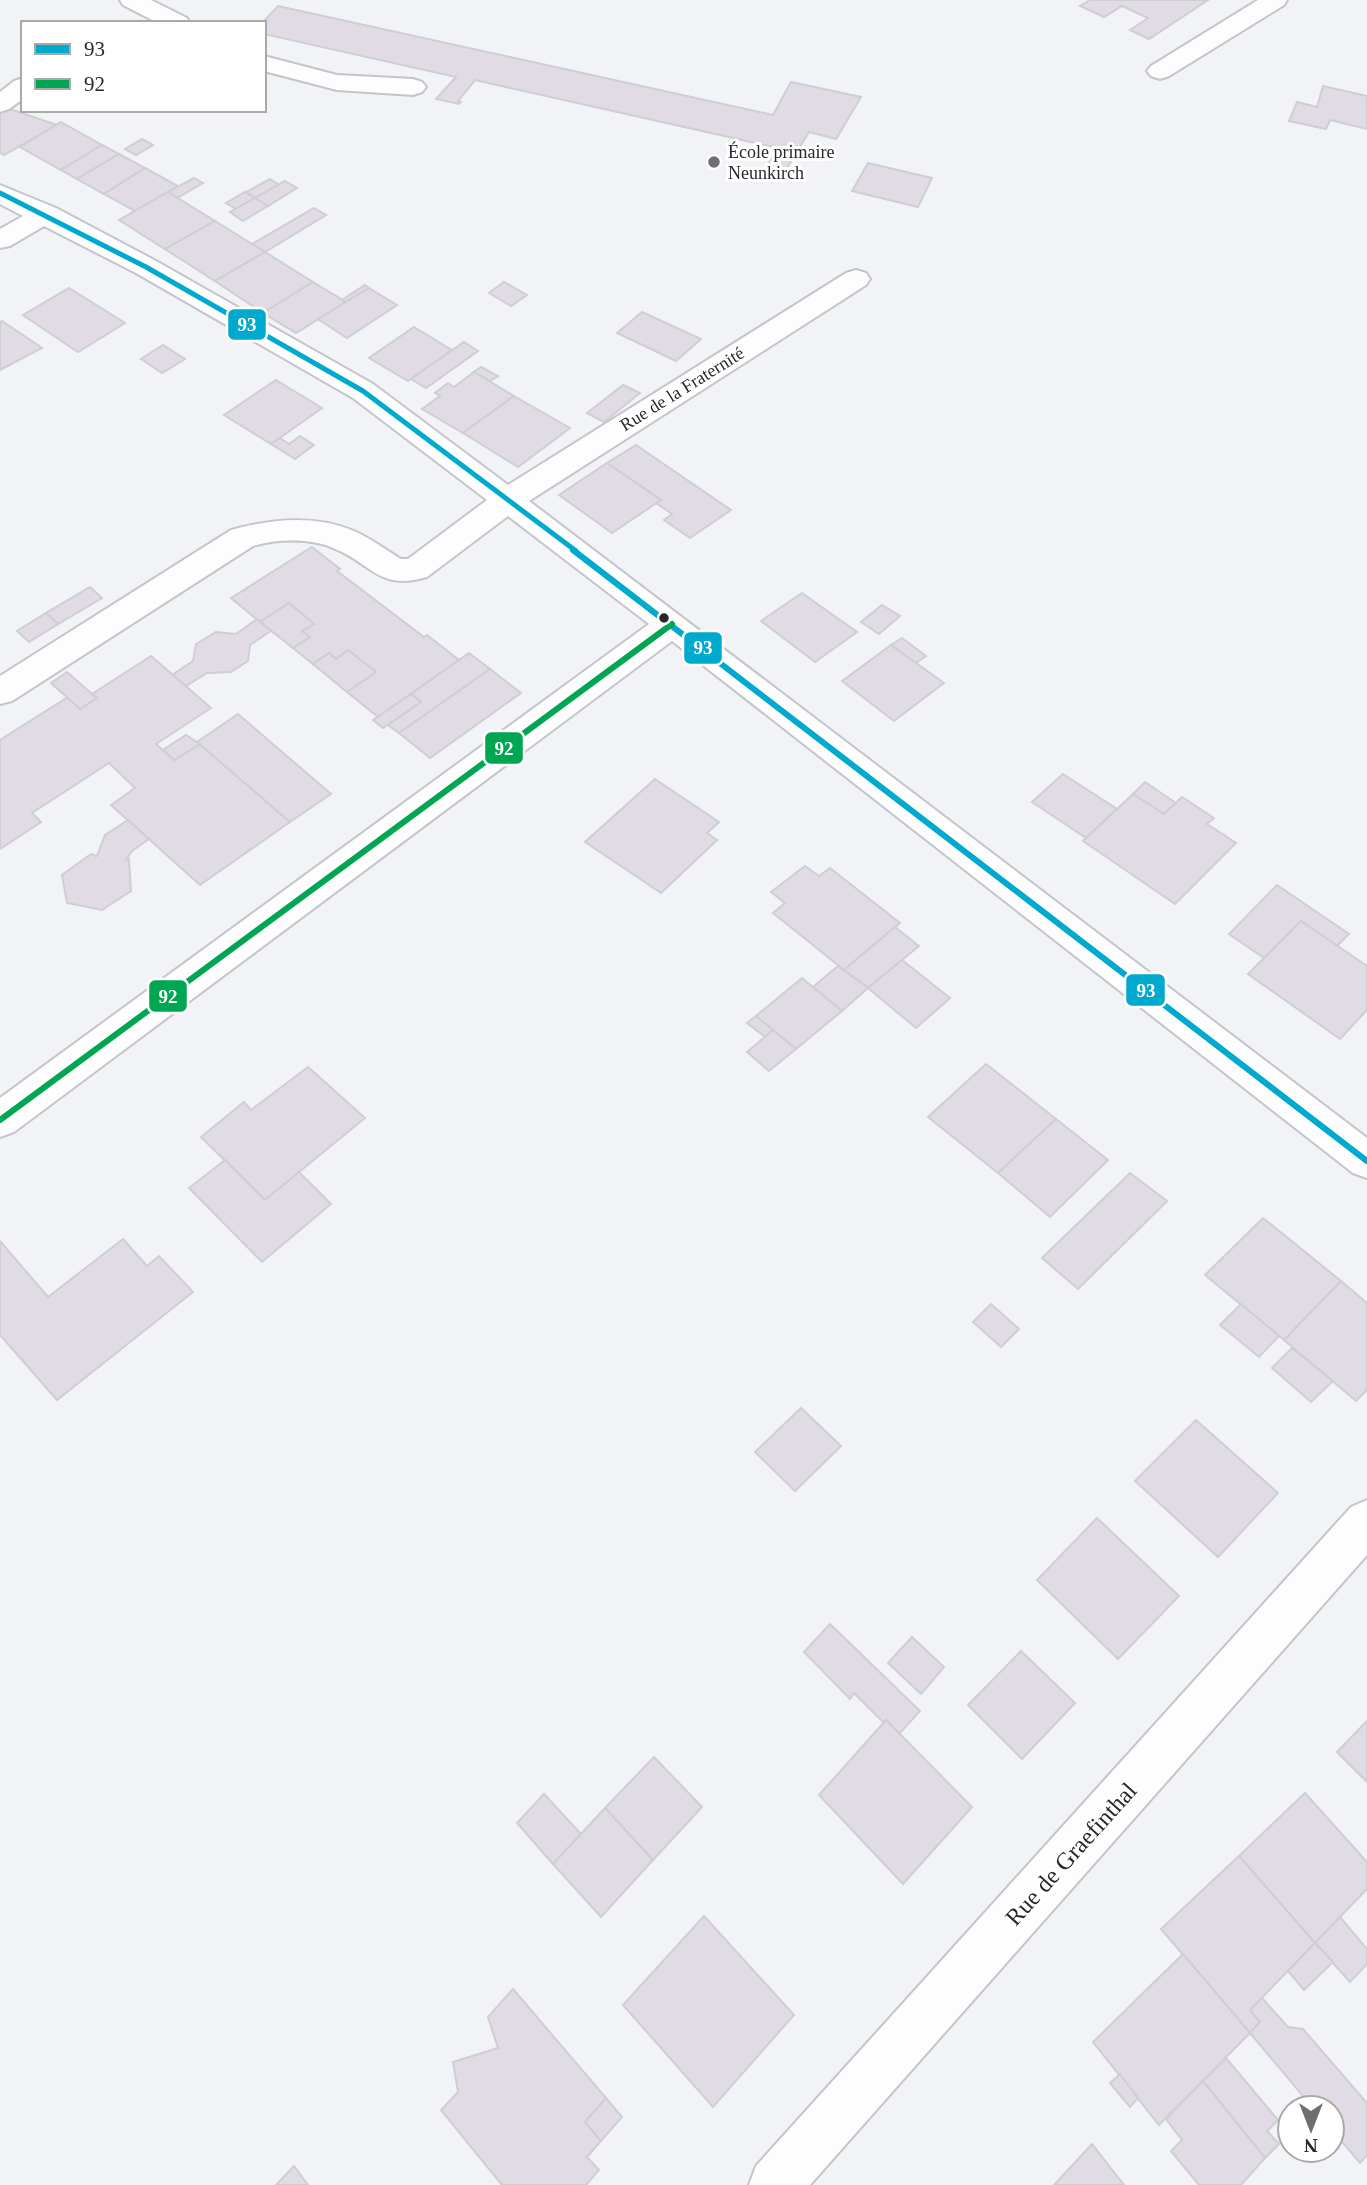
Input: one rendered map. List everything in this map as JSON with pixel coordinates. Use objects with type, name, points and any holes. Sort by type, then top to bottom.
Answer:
[{"type":"street","points":[[132,0],[174,21]]},
{"type":"street","points":[[1160,71],[1275,0]]},
{"type":"street","points":[[266,63],[318,80],[371,88],[414,87]]},
{"type":"street","points":[[0,104],[21,88]]},
{"type":"street","points":[[0,193],[146,267],[363,391],[672,624],[1367,1161]]},
{"type":"street","points":[[0,240],[46,214]]},
{"type":"street","name":"Rue de la Fraternité","points":[[0,692],[242,538],[267,531],[308,531],[343,539],[396,571],[416,569],[509,499],[856,279]]},
{"type":"street","points":[[0,1120],[672,624]]},
{"type":"street","name":"Rue de Graefinthal","points":[[775,2185],[1367,1522]]},
{"type":"building","points":[[1090,0],[1208,0],[1149,39],[1130,30],[1148,18],[1122,6],[1104,17],[1080,6]]},
{"type":"building","points":[[278,6],[773,115],[791,82],[861,97],[836,139],[809,132],[784,173],[787,174],[785,176],[760,171],[765,169],[778,148],[475,80],[458,101],[461,102],[459,104],[436,99],[456,77],[266,34],[264,21]]},
{"type":"building","points":[[1323,86],[1367,96],[1367,129],[1330,120],[1326,129],[1289,121],[1297,102],[1317,107]]},
{"type":"building","points":[[7,108],[57,125],[4,155],[0,153],[0,113]]},
{"type":"building","points":[[61,122],[102,145],[61,170],[20,147]]},
{"type":"building","points":[[142,139],[153,145],[136,155],[125,149]]},
{"type":"building","points":[[102,145],[119,154],[77,179],[61,170]]},
{"type":"building","points":[[119,154],[145,168],[104,194],[77,179]]},
{"type":"building","points":[[868,163],[932,178],[918,207],[852,191]]},
{"type":"building","points":[[145,168],[178,186],[135,211],[104,194]]},
{"type":"building","points":[[194,178],[203,183],[177,198],[168,192]]},
{"type":"building","points":[[270,179],[279,185],[255,198],[246,192]]},
{"type":"building","points":[[285,181],[297,188],[268,206],[255,198]]},
{"type":"building","points":[[168,192],[215,221],[165,249],[119,220]]},
{"type":"building","points":[[245,192],[255,198],[236,209],[226,203]]},
{"type":"building","points":[[255,198],[268,206],[243,221],[230,212]]},
{"type":"building","points":[[314,208],[326,215],[265,252],[252,244]]},
{"type":"building","points":[[215,221],[265,252],[215,281],[165,249]]},
{"type":"building","points":[[265,252],[313,282],[263,313],[215,281]]},
{"type":"building","points":[[313,282],[346,302],[296,333],[263,313]]},
{"type":"building","points":[[504,282],[527,295],[511,306],[489,293]]},
{"type":"building","points":[[365,285],[369,288],[346,302],[342,300]]},
{"type":"building","points":[[69,288],[125,323],[78,352],[23,315]]},
{"type":"building","points":[[369,288],[397,305],[347,338],[318,319]]},
{"type":"building","points":[[642,312],[701,339],[676,361],[617,333]]},
{"type":"building","points":[[0,322],[42,348],[0,370]]},
{"type":"building","points":[[414,327],[452,350],[408,381],[369,358]]},
{"type":"building","points":[[464,342],[478,351],[426,388],[411,379]]},
{"type":"building","points":[[163,345],[185,359],[162,373],[141,359]]},
{"type":"building","points":[[481,367],[498,376],[490,381],[474,372]]},
{"type":"building","points":[[474,372],[514,396],[463,433],[422,409],[440,396],[435,393],[448,383],[454,387]]},
{"type":"building","points":[[276,380],[322,408],[271,444],[224,415]]},
{"type":"building","points":[[623,385],[640,393],[604,422],[587,413]]},
{"type":"building","points":[[514,396],[570,428],[518,467],[463,433]]},
{"type":"building","points":[[300,436],[314,445],[295,459],[271,444],[280,438],[289,444]]},
{"type":"building","points":[[636,445],[731,510],[690,538],[664,520],[672,514],[656,503],[661,500],[607,463]]},
{"type":"building","points":[[607,463],[661,500],[612,533],[559,495]]},
{"type":"building","points":[[312,547],[340,569],[337,571],[459,660],[378,717],[347,692],[376,672],[348,650],[336,659],[329,653],[313,664],[293,648],[310,637],[302,631],[314,624],[289,603],[260,622],[231,598]]},
{"type":"building","points":[[90,587],[102,598],[58,624],[46,613]]},
{"type":"building","points":[[802,593],[857,632],[815,662],[761,621]]},
{"type":"building","points":[[289,603],[314,624],[302,631],[310,637],[293,648],[260,622]]},
{"type":"building","points":[[882,605],[900,616],[879,634],[861,622]]},
{"type":"building","points":[[46,613],[58,624],[29,642],[17,631]]},
{"type":"building","points":[[257,619],[271,631],[250,645],[248,661],[231,672],[207,673],[186,686],[172,675],[193,661],[196,644],[216,632],[236,634]]},
{"type":"building","points":[[902,638],[926,656],[916,663],[891,645]]},
{"type":"building","points":[[891,645],[944,683],[894,721],[842,681]]},
{"type":"building","points":[[348,650],[376,672],[347,692],[313,664],[329,653],[336,659]]},
{"type":"building","points":[[469,653],[490,669],[399,733],[388,725],[421,702],[411,694]]},
{"type":"building","points":[[151,656],[211,708],[156,744],[174,760],[200,744],[290,822],[200,885],[111,805],[135,788],[109,763],[32,813],[41,822],[0,849],[0,740],[68,697],[80,709],[97,698],[92,694]]},
{"type":"building","points":[[490,669],[521,693],[430,758],[399,733]]},
{"type":"building","points":[[67,672],[97,698],[80,709],[51,683]]},
{"type":"building","points":[[411,694],[421,702],[383,728],[373,720]]},
{"type":"building","points":[[238,714],[331,794],[290,822],[197,742]]},
{"type":"building","points":[[186,735],[200,744],[174,760],[163,750]]},
{"type":"building","points":[[1063,774],[1117,809],[1086,838],[1032,802]]},
{"type":"building","points":[[655,779],[719,822],[707,833],[717,840],[661,893],[585,842]]},
{"type":"building","points":[[1145,782],[1176,803],[1164,814],[1133,794]]},
{"type":"building","points":[[1133,794],[1164,814],[1182,797],[1214,818],[1207,824],[1236,843],[1175,904],[1083,841]]},
{"type":"building","points":[[128,820],[149,839],[132,851],[126,860],[129,859],[131,891],[102,910],[67,903],[62,875],[91,854],[97,856],[105,835]]},
{"type":"building","points":[[805,866],[819,876],[830,868],[900,923],[844,970],[773,913],[785,903],[771,892]]},
{"type":"building","points":[[1277,885],[1349,934],[1337,946],[1301,921],[1264,958],[1229,934]]},
{"type":"building","points":[[1301,921],[1367,966],[1367,1010],[1340,1039],[1248,974]]},
{"type":"building","points":[[895,927],[919,946],[868,988],[844,970]]},
{"type":"building","points":[[902,960],[950,998],[916,1028],[868,988]]},
{"type":"building","points":[[838,966],[868,988],[842,1011],[813,987]]},
{"type":"building","points":[[802,978],[842,1011],[796,1049],[756,1016]]},
{"type":"building","points":[[756,1016],[773,1030],[765,1037],[747,1023]]},
{"type":"building","points":[[773,1030],[796,1049],[769,1071],[747,1052]]},
{"type":"building","points":[[986,1064],[1056,1119],[998,1173],[928,1117]]},
{"type":"building","points":[[308,1067],[365,1118],[265,1200],[201,1137],[244,1102],[251,1110]]},
{"type":"building","points":[[1056,1119],[1108,1160],[1050,1217],[998,1173]]},
{"type":"building","points":[[225,1160],[265,1200],[299,1172],[331,1204],[262,1262],[189,1188]]},
{"type":"building","points":[[1130,1173],[1167,1201],[1078,1289],[1042,1258]]},
{"type":"building","points":[[1263,1218],[1341,1281],[1284,1340],[1205,1275]]},
{"type":"building","points":[[123,1239],[147,1266],[159,1256],[193,1292],[57,1400],[0,1335],[0,1241],[48,1297]]},
{"type":"building","points":[[1341,1281],[1367,1303],[1367,1390],[1356,1401],[1284,1340]]},
{"type":"building","points":[[991,1304],[1019,1329],[1001,1347],[973,1322]]},
{"type":"building","points":[[1241,1304],[1279,1336],[1259,1357],[1220,1325]]},
{"type":"building","points":[[1292,1348],[1333,1381],[1311,1402],[1272,1368]]},
{"type":"building","points":[[801,1408],[841,1446],[795,1491],[755,1452]]},
{"type":"building","points":[[1196,1420],[1278,1493],[1218,1557],[1135,1481]]},
{"type":"building","points":[[1097,1518],[1179,1596],[1118,1659],[1037,1580]]},
{"type":"building","points":[[830,1624],[920,1711],[899,1734],[854,1693],[850,1699],[804,1652]]},
{"type":"building","points":[[912,1637],[944,1667],[921,1694],[888,1663]]},
{"type":"building","points":[[1021,1651],[1075,1703],[1022,1759],[968,1705]]},
{"type":"building","points":[[886,1720],[972,1807],[903,1884],[819,1795]]},
{"type":"building","points":[[1367,1721],[1367,1782],[1337,1752]]},
{"type":"building","points":[[654,1757],[702,1807],[653,1860],[605,1808]]},
{"type":"building","points":[[1305,1793],[1367,1862],[1367,1889],[1315,1943],[1239,1856]]},
{"type":"building","points":[[544,1794],[581,1834],[553,1864],[517,1823]]},
{"type":"building","points":[[605,1808],[653,1860],[601,1917],[553,1864]]},
{"type":"building","points":[[1239,1856],[1315,1943],[1250,2010],[1260,2022],[1250,2033],[1161,1929]]},
{"type":"building","points":[[704,1916],[794,2015],[713,2107],[623,2005]]},
{"type":"building","points":[[1340,1917],[1367,1949],[1367,1964],[1350,1982],[1315,1943]]},
{"type":"building","points":[[1315,1943],[1333,1962],[1304,1990],[1288,1971]]},
{"type":"building","points":[[1183,1954],[1250,2033],[1159,2125],[1093,2042]]},
{"type":"building","points":[[513,1989],[606,2098],[585,2122],[601,2141],[587,2157],[599,2170],[586,2185],[502,2185],[441,2110],[458,2092],[453,2062],[498,2048],[488,2017]]},
{"type":"building","points":[[1262,1998],[1288,2027],[1303,2029],[1367,2103],[1367,2155],[1360,2163],[1346,2146],[1346,2094],[1301,2094],[1250,2033],[1260,2022],[1250,2010]]},
{"type":"building","points":[[1226,2058],[1276,2118],[1276,2122],[1267,2131],[1276,2141],[1276,2147],[1265,2158],[1203,2081]]},
{"type":"building","points":[[1120,2074],[1138,2098],[1130,2107],[1110,2083]]},
{"type":"building","points":[[1203,2081],[1265,2158],[1241,2185],[1199,2185],[1171,2151],[1182,2140],[1166,2119]]},
{"type":"building","points":[[606,2098],[622,2117],[601,2141],[585,2122]]},
{"type":"building","points":[[1092,2144],[1124,2185],[1054,2185]]},
{"type":"building","points":[[294,2166],[308,2185],[276,2185]]},
{"type":"transit line","name":"93","points":[[0,193],[146,267],[363,391],[672,624],[1367,1161]]},
{"type":"transit line","name":"92","points":[[0,1120],[672,624]]},
{"type":"place","name":"École primaire Neunkirch","points":[[714,162]]}]
